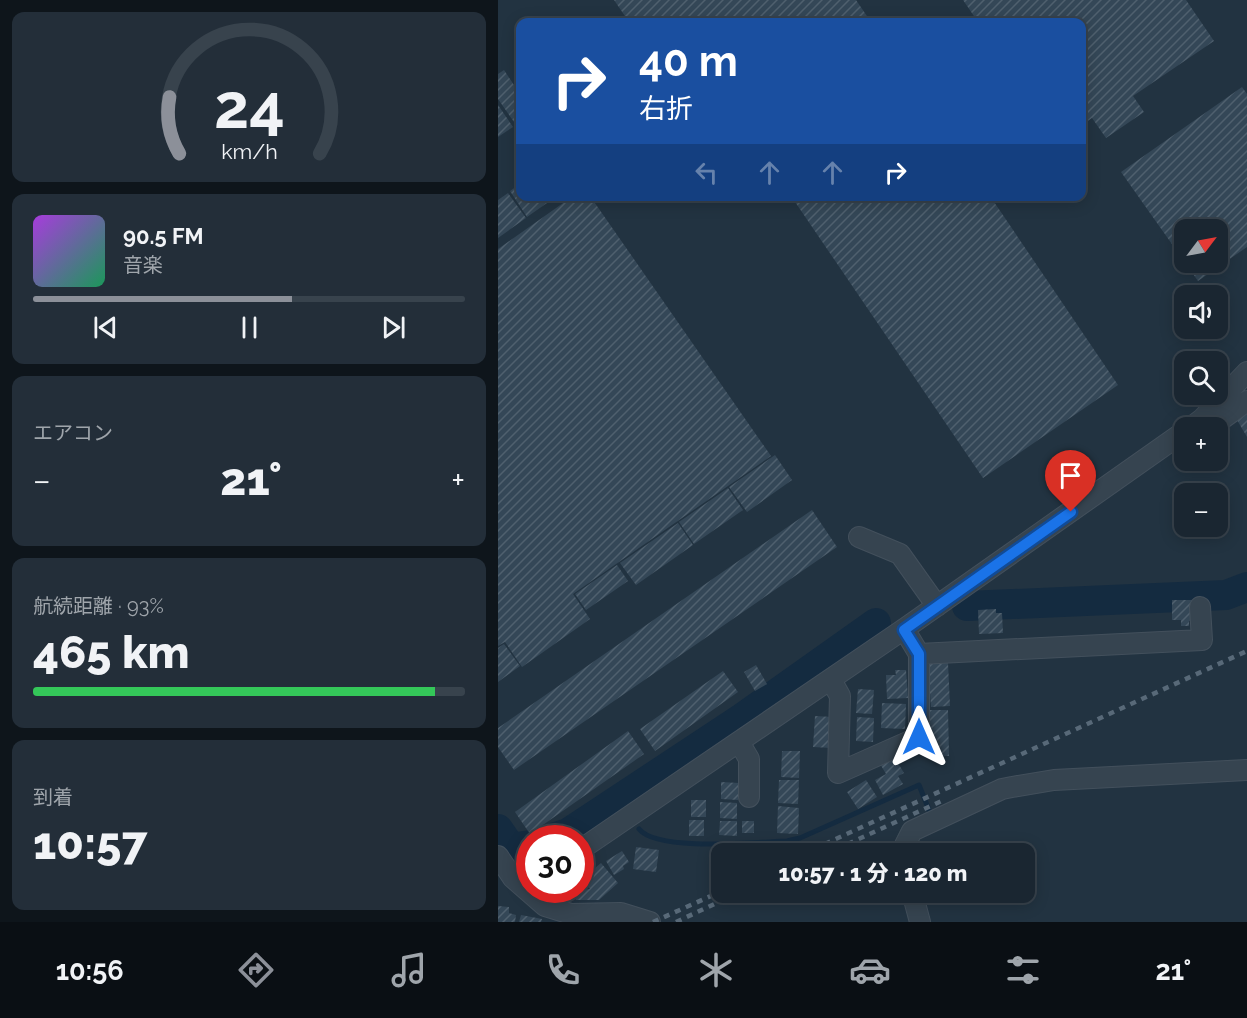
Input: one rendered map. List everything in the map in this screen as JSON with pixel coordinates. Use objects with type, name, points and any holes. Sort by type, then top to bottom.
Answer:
[{"type":"street","points":[[1203,417],[1247,372]]},
{"type":"street","points":[[1208,413],[1222,419],[1247,401]]},
{"type":"street","points":[[594,840],[904,630],[1174,439]]},
{"type":"street","points":[[859,537],[900,554],[937,606]]},
{"type":"street","points":[[919,654],[1202,640],[1200,607]]},
{"type":"street","points":[[831,680],[840,696],[838,773],[919,737],[919,654],[904,630]]},
{"type":"street","points":[[739,742],[750,759],[749,797]]},
{"type":"street","points":[[906,843],[912,831],[1002,789],[1054,780],[1247,770]]},
{"type":"street","points":[[498,856],[513,877],[546,906],[571,914],[621,913],[650,922]]},
{"type":"street","points":[[915,903],[920,922]]},
{"type":"building","points":[[614,0],[856,0],[868,18],[626,18]]},
{"type":"building","points":[[963,0],[1186,0],[1214,41],[1133,96],[1144,112],[1106,138],[1092,118],[1086,122],[1086,18],[975,18]]},
{"type":"building","points":[[504,70],[516,88],[516,120],[514,122],[498,99],[498,74]]},
{"type":"building","points":[[1242,87],[1247,94],[1247,247],[1228,260],[1228,219],[1174,219],[1174,247],[1121,172]]},
{"type":"building","points":[[498,105],[513,127],[498,137]]},
{"type":"building","points":[[516,187],[516,200],[510,191]]},
{"type":"building","points":[[508,193],[526,218],[498,238],[498,200]]},
{"type":"building","points":[[517,201],[550,201],[527,217]]},
{"type":"building","points":[[566,201],[593,201],[771,456],[573,594],[590,619],[522,667],[505,642],[498,646],[498,249]]},
{"type":"building","points":[[794,201],[993,201],[1118,385],[983,478]]},
{"type":"building","points":[[1192,273],[1210,273],[1198,281]]},
{"type":"building","points":[[1247,414],[1247,437],[1237,420]]},
{"type":"building","points":[[775,455],[792,480],[747,512],[729,487]]},
{"type":"building","points":[[728,488],[743,510],[694,544],[679,522]]},
{"type":"building","points":[[812,510],[837,547],[514,770],[498,747],[498,728]]},
{"type":"building","points":[[678,523],[693,545],[636,585],[620,563]]},
{"type":"building","points":[[617,565],[628,581],[586,610],[575,594]]},
{"type":"building","points":[[1172,600],[1194,600],[1195,620],[1189,621],[1189,626],[1181,626],[1181,620],[1172,620]]},
{"type":"building","points":[[996,609],[996,613],[1002,613],[1003,633],[979,634],[978,610]]},
{"type":"building","points":[[504,644],[520,666],[498,682],[498,648]]},
{"type":"building","points":[[948,663],[950,706],[931,707],[928,664]]},
{"type":"building","points":[[756,665],[767,684],[755,691],[744,672]]},
{"type":"building","points":[[895,670],[906,670],[908,698],[887,699],[886,675],[896,675]]},
{"type":"building","points":[[723,671],[738,692],[655,751],[640,729]]},
{"type":"building","points":[[858,689],[874,690],[872,714],[856,713]]},
{"type":"building","points":[[882,703],[906,704],[905,729],[881,728]]},
{"type":"building","points":[[929,710],[948,710],[949,756],[930,756]]},
{"type":"building","points":[[815,716],[833,717],[831,748],[813,747]]},
{"type":"building","points":[[857,717],[874,718],[873,742],[856,741]]},
{"type":"building","points":[[628,731],[644,754],[543,825],[524,825],[515,812]]},
{"type":"building","points":[[782,751],[800,751],[799,778],[781,777]]},
{"type":"building","points":[[893,755],[904,773],[898,776],[903,784],[883,795],[875,780],[886,774],[879,762]]},
{"type":"building","points":[[779,780],[799,780],[798,804],[778,803]]},
{"type":"building","points":[[866,780],[877,797],[858,809],[847,792]]},
{"type":"building","points":[[721,782],[739,783],[738,800],[721,799]]},
{"type":"building","points":[[691,800],[706,800],[706,817],[691,817]]},
{"type":"building","points":[[720,802],[737,803],[737,819],[720,818]]},
{"type":"building","points":[[778,806],[799,808],[798,834],[777,833]]},
{"type":"building","points":[[689,820],[704,820],[704,836],[689,836]]},
{"type":"building","points":[[720,821],[737,821],[737,836],[719,835]]},
{"type":"building","points":[[742,821],[754,821],[754,833],[742,833]]},
{"type":"building","points":[[636,847],[659,850],[656,872],[633,869]]},
{"type":"building","points":[[622,851],[629,862],[623,866],[624,869],[614,875],[606,861]]},
{"type":"building","points":[[601,863],[618,883],[599,900],[594,900],[594,869]]},
{"type":"building","points":[[498,906],[509,907],[509,913],[516,915],[515,922],[498,922]]},
{"type":"building","points":[[521,915],[542,919],[541,922],[519,922]]},
{"type":"waterway","points":[[967,606],[1226,595],[1247,587]]},
{"type":"waterway","points":[[580,825],[742,718],[876,623]]},
{"type":"waterway","points":[[639,829],[649,836],[686,843],[732,844],[787,841],[800,838],[919,785],[931,815],[934,813]]},
{"type":"waterway","points":[[618,800],[620,804]]},
{"type":"waterway","points":[[498,829],[511,848],[516,847]]},
{"type":"railway","points":[[827,843],[1247,651]]},
{"type":"railway","points":[[850,843],[946,799]]},
{"type":"railway","points":[[653,922],[711,896]]},
{"type":"railway","points":[[676,922],[717,903]]},
{"type":"route","points":[[919,737],[919,654],[904,630],[1071,512]]}]
